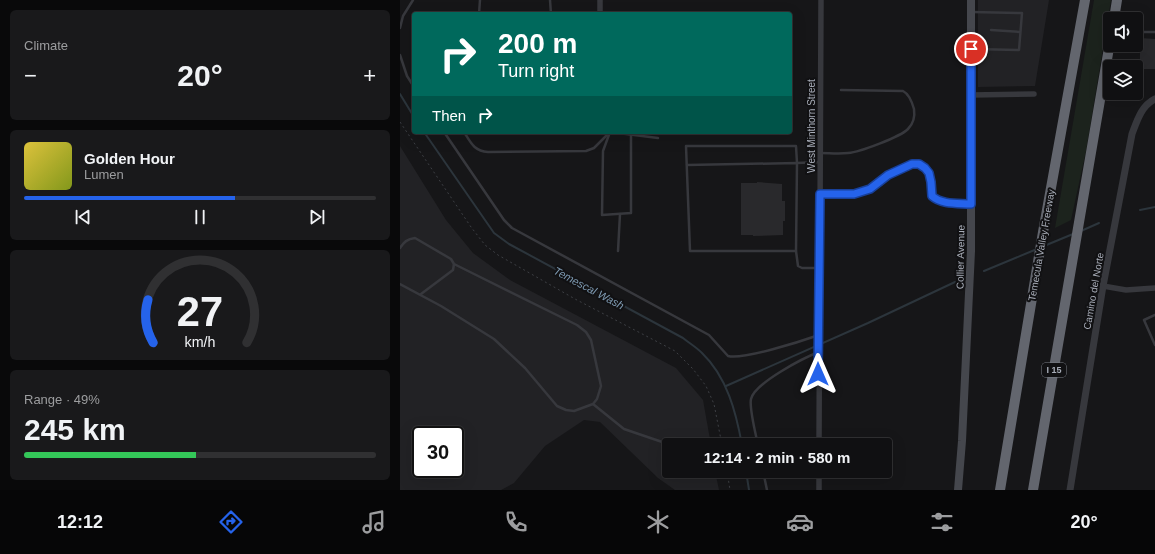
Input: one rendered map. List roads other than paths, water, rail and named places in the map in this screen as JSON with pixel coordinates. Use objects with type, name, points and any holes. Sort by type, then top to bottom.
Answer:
[{"type":"highway","name":"Temecula Valley Freeway","points":[[1000,490],[1043,232],[1085,0]]},
{"type":"highway","points":[[1115,12],[1117,0]]},
{"type":"highway","name":"I 15","points":[[1033,490],[1108,52]]},
{"type":"main road","name":"Collier Avenue","points":[[958,490],[969,308],[971,204],[971,0]]},
{"type":"street","points":[[600,0],[600,12]]},
{"type":"street","name":"West Minthorn Street","points":[[819,438],[818,360],[821,0]]},
{"type":"street","points":[[971,94],[1034,94]]},
{"type":"street","name":"Camino del Norte","points":[[1070,490],[1103,286],[1132,134],[1140,113],[1153,100]]},
{"type":"street","points":[[1103,286],[1126,290],[1155,288]]},
{"type":"street","points":[[819,478],[819,490]]},
{"type":"lane","points":[[400,28],[403,16],[413,0]]},
{"type":"lane","points":[[479,12],[480,0]]},
{"type":"lane","points":[[550,0],[551,12]]},
{"type":"lane","points":[[971,12],[1022,13],[1019,50],[971,49]]},
{"type":"lane","points":[[991,30],[1020,32]]},
{"type":"lane","points":[[1143,32],[1155,32]]},
{"type":"lane","points":[[400,55],[406,76],[412,84]]},
{"type":"lane","points":[[820,153],[849,153],[875,145],[902,133],[908,129],[912,122],[914,114],[913,107],[908,95],[902,91],[841,90]]},
{"type":"lane","points":[[445,134],[504,220],[512,228],[709,335],[728,356],[739,357],[775,348],[819,332]]},
{"type":"lane","points":[[466,134],[477,149],[488,152],[586,151],[594,148],[608,134]]},
{"type":"lane","points":[[609,134],[604,151],[602,215],[631,213],[631,136]]},
{"type":"lane","points":[[620,134],[658,138]]},
{"type":"lane","points":[[796,251],[690,251],[686,146],[796,146],[796,251],[798,266],[802,268],[819,268]]},
{"type":"lane","points":[[687,164],[820,162]]},
{"type":"lane","points":[[820,194],[854,194],[870,189],[888,175],[912,164],[919,164],[929,173],[932,196],[941,202],[971,204]]},
{"type":"lane","points":[[618,251],[620,214]]},
{"type":"lane","points":[[400,248],[409,238],[415,238],[451,259],[454,264],[577,325],[586,332],[591,340],[601,386],[597,399],[593,404],[574,411],[566,410],[557,406],[525,368],[494,339],[421,294],[400,284]]},
{"type":"lane","points":[[421,294],[453,270],[454,264]]},
{"type":"lane","points":[[1155,315],[1144,320],[1155,345]]},
{"type":"lane","points":[[757,438],[751,400],[754,392],[777,374],[800,360],[819,352]]},
{"type":"lane","points":[[593,404],[624,429],[662,442]]},
{"type":"lane","points":[[764,478],[767,490]]},
{"type":"waterway","name":"Temescal Wash","points":[[400,94],[412,114]]},
{"type":"waterway","name":"Temescal Wash","points":[[425,134],[494,233],[509,244],[683,338],[702,353],[711,362],[724,384],[737,420],[741,438]]},
{"type":"waterway","points":[[1140,210],[1155,207]]},
{"type":"waterway","points":[[1081,231],[1099,223]]},
{"type":"waterway","points":[[1044,246],[1073,234]]},
{"type":"waterway","points":[[984,271],[1037,249]]},
{"type":"waterway","points":[[726,386],[868,323],[955,282]]},
{"type":"waterway","name":"Temescal Wash","points":[[747,478],[749,490]]}]
